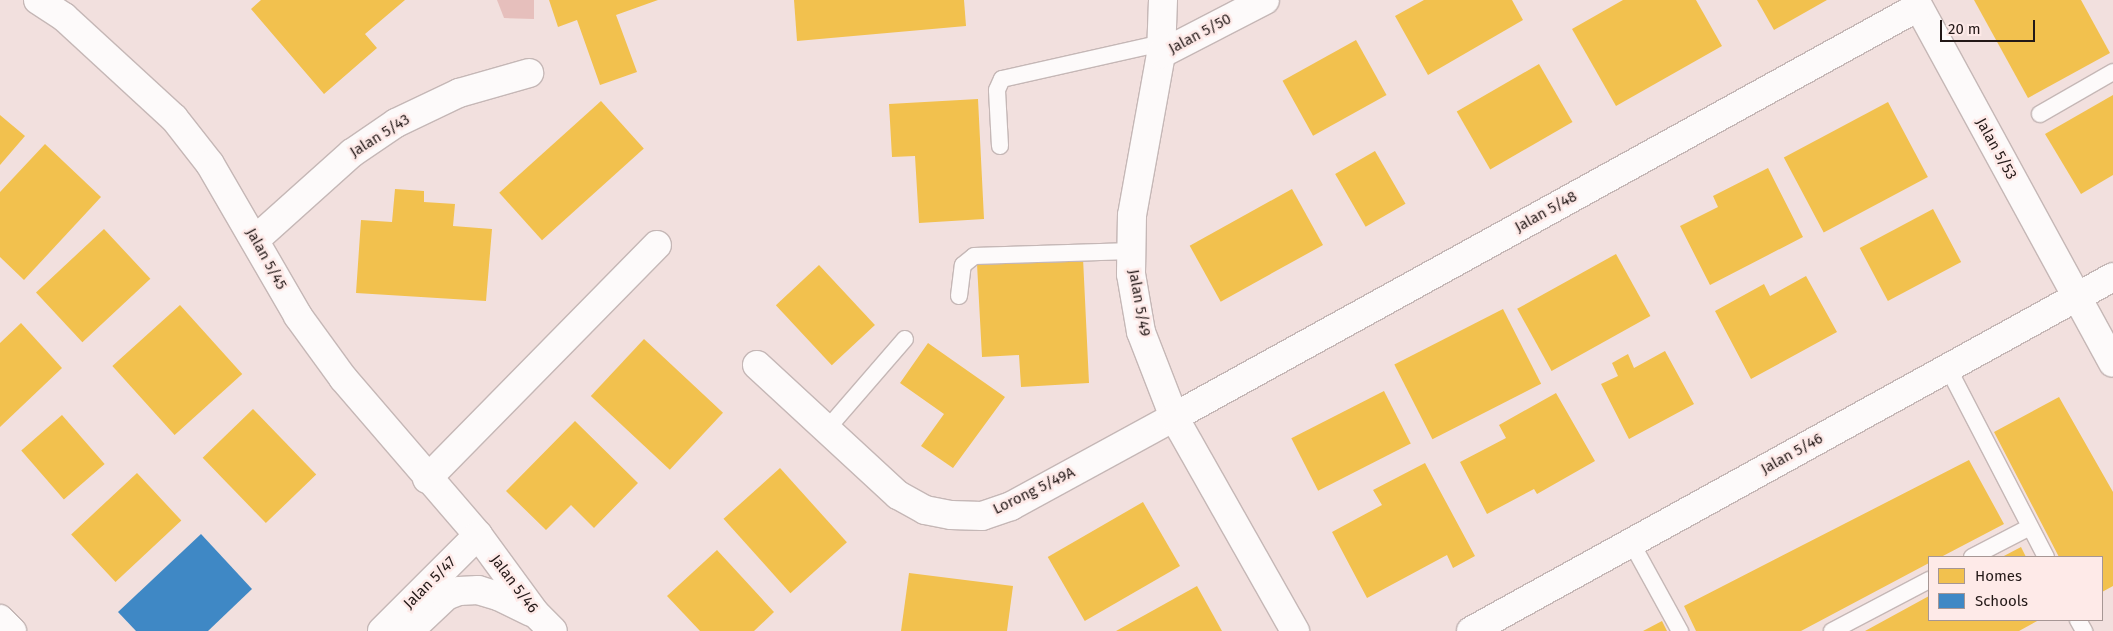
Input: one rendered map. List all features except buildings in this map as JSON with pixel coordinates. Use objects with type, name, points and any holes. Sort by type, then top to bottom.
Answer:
[{"type":"street","name":"Jalan 5/45","points":[[38,0],[79,30],[174,118],[210,164],[256,239],[298,316],[343,378],[427,479],[478,535]]},
{"type":"street","name":"Jalan 5/49","points":[[1163,0],[1161,49],[1132,215],[1131,274],[1141,332],[1174,417],[1295,631]]},
{"type":"street","name":"Jalan 5/50","points":[[1161,49],[1265,0]]},
{"type":"street","name":"Jalan 5/53","points":[[1917,3],[2113,362]]},
{"type":"street","name":"Jalan 5/48","points":[[1174,417],[1917,3]]},
{"type":"street","name":"Jalan 5/43","points":[[256,239],[352,152],[396,124],[459,93],[529,73]]},
{"type":"street","points":[[427,479],[657,245]]},
{"type":"street","name":"Jalan 5/46","points":[[1471,631],[2113,276]]},
{"type":"street","name":"Lorong 5/49A","points":[[757,365],[898,495],[924,510],[951,515],[982,516],[1011,506],[1174,417]]},
{"type":"street","name":"Jalan 5/46","points":[[478,535],[544,622]]},
{"type":"street","name":"Jalan 5/47","points":[[382,631],[478,535]]},
{"type":"street","name":"Jalan 5/47","points":[[409,631],[446,596],[459,591],[478,590],[498,596],[544,622]]},
{"type":"street","points":[[0,619],[12,631]]},
{"type":"lane","points":[[1000,146],[997,90],[1002,79],[1161,49]]},
{"type":"lane","points":[[2040,114],[2113,72]]},
{"type":"lane","points":[[959,296],[963,265],[974,256],[1132,251]]},
{"type":"lane","points":[[827,430],[905,339]]},
{"type":"lane","points":[[1948,368],[2045,556]]},
{"type":"lane","points":[[1974,556],[2030,527]]},
{"type":"lane","points":[[1632,542],[1680,631]]},
{"type":"lane","points":[[1832,631],[1928,581]]},
{"type":"shaded area","points":[[497,0],[534,0],[534,19],[504,18]]}]
